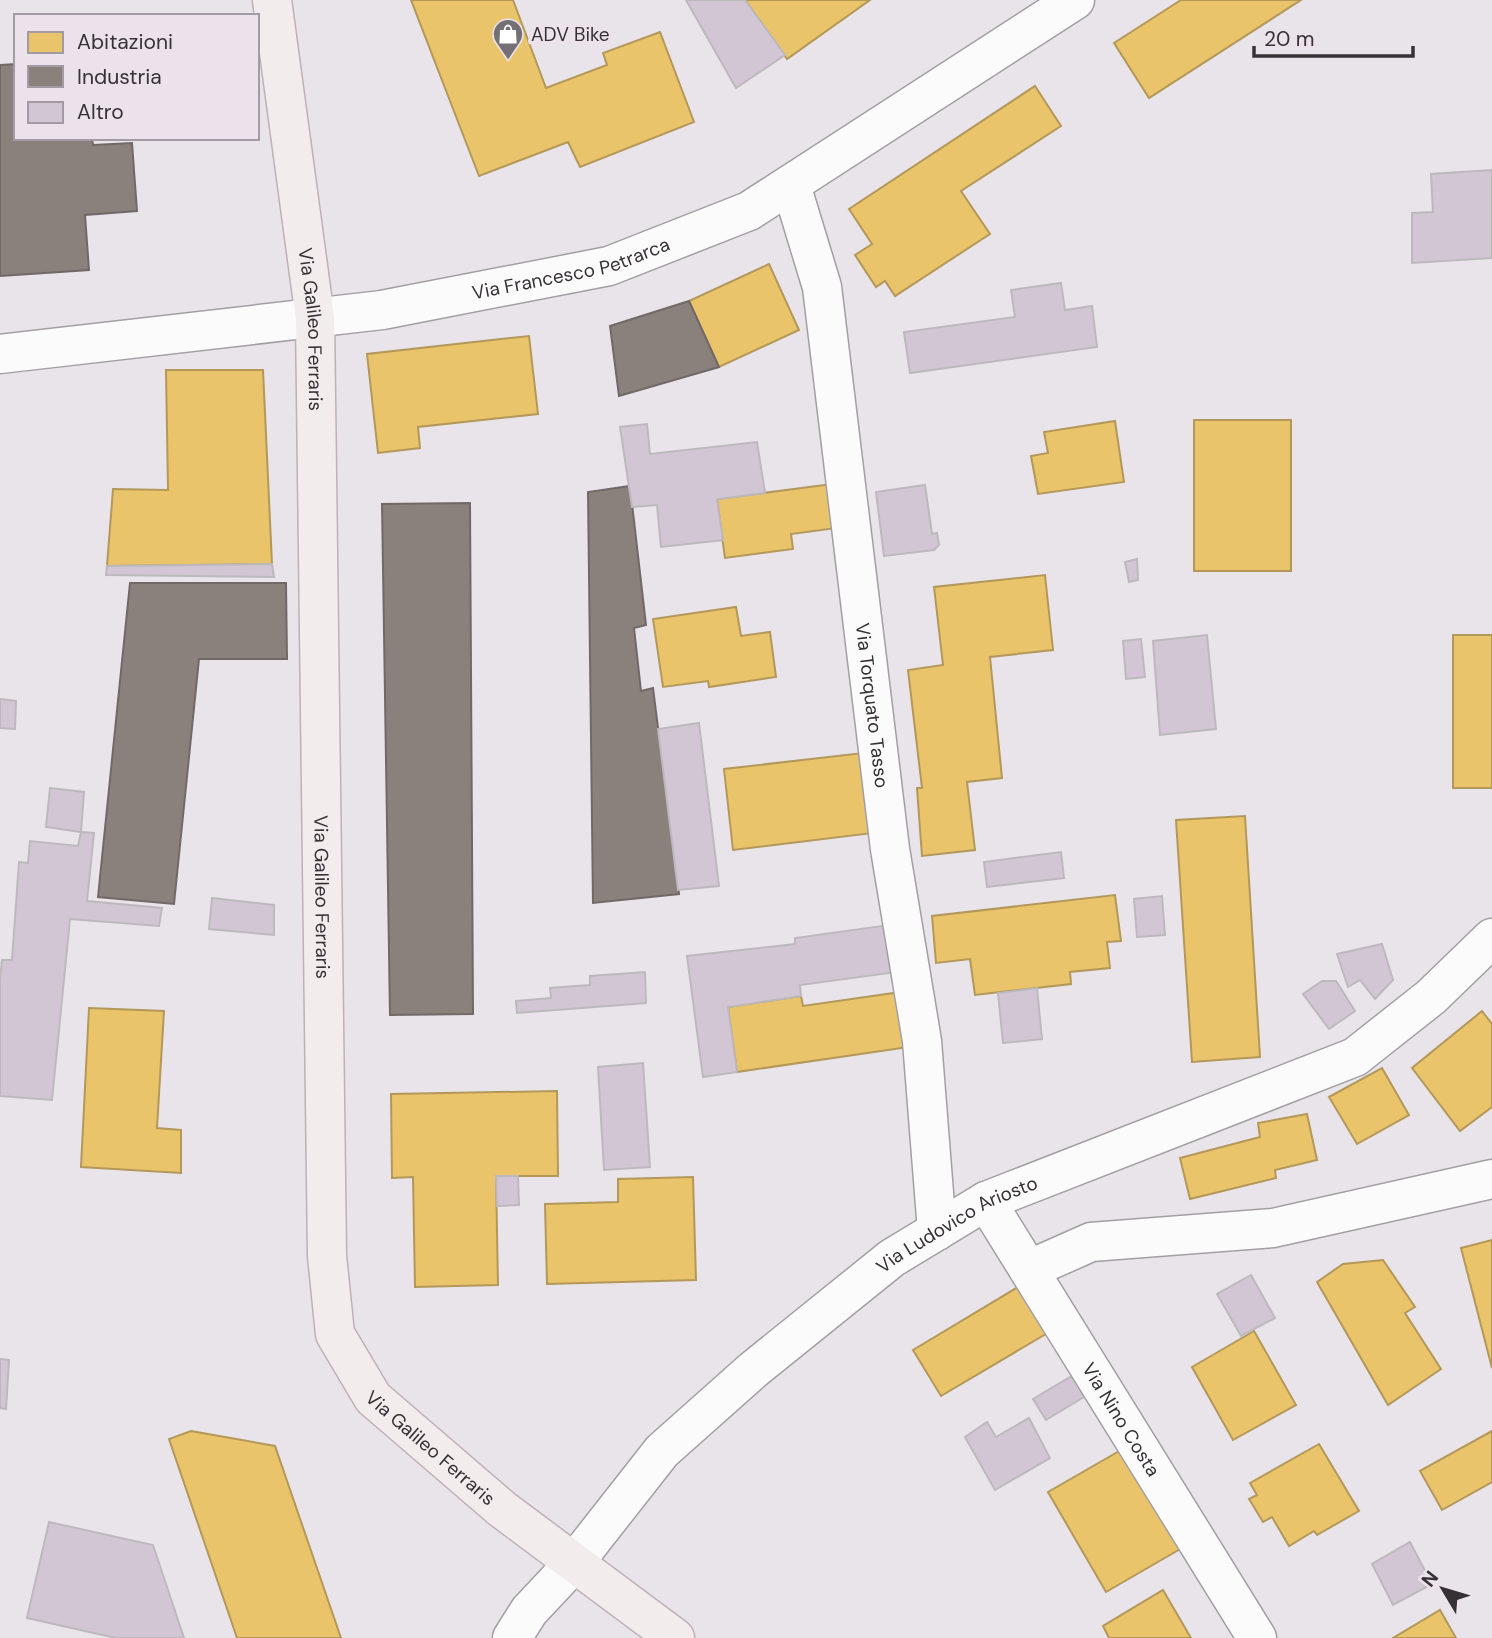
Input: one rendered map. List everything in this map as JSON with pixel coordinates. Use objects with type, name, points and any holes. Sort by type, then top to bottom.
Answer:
[{"type":"main road","name":"Via Galileo Ferraris","points":[[272,0],[315,318],[327,1256],[335,1334],[373,1398],[502,1510],[675,1638]]},
{"type":"street","name":"Via Francesco Petrarca","points":[[0,354],[382,310],[609,266],[749,211],[1076,0]]},
{"type":"street","name":"Via Torquato Tasso","points":[[791,185],[822,288],[890,849],[922,1041],[937,1231]]},
{"type":"street","name":"Via Ludovico Ariosto","points":[[512,1638],[529,1611],[574,1563],[662,1451],[753,1370],[892,1258],[986,1201],[1355,1057],[1431,997],[1492,938]]},
{"type":"street","points":[[1030,1269],[1091,1242],[1273,1228],[1492,1180]]},
{"type":"street","name":"Via Nino Costa","points":[[986,1201],[1257,1638]]},
{"type":"building: Abitazioni","points":[[411,0],[513,0],[546,88],[607,65],[603,53],[660,32],[694,122],[580,167],[568,142],[479,176]]},
{"type":"building: Abitazioni","points":[[745,0],[870,0],[787,59]]},
{"type":"building: Abitazioni","points":[[1181,0],[1301,0],[1149,98],[1114,43]]},
{"type":"building: Abitazioni","points":[[1035,86],[1061,126],[961,191],[990,234],[895,296],[885,281],[876,287],[855,255],[872,244],[849,209]]},
{"type":"building: Abitazioni","points":[[769,264],[799,330],[719,367],[689,301]]},
{"type":"building: Abitazioni","points":[[529,336],[538,414],[418,427],[420,448],[378,453],[367,354]]},
{"type":"building: Abitazioni","points":[[166,370],[263,370],[272,564],[107,566],[113,489],[168,490]]},
{"type":"building: Abitazioni","points":[[1194,420],[1291,420],[1291,571],[1194,571]]},
{"type":"building: Abitazioni","points":[[1115,421],[1124,482],[1038,494],[1031,456],[1048,453],[1044,432]]},
{"type":"building: Abitazioni","points":[[832,484],[837,528],[791,534],[793,549],[725,558],[717,499]]},
{"type":"building: Abitazioni","points":[[1045,575],[1053,650],[990,657],[1002,778],[967,782],[975,850],[922,856],[917,788],[922,788],[908,670],[943,665],[934,587]]},
{"type":"building: Abitazioni","points":[[736,607],[741,636],[770,632],[776,677],[709,687],[708,681],[663,687],[653,619]]},
{"type":"building: Abitazioni","points":[[1453,635],[1492,635],[1492,788],[1453,788]]},
{"type":"building: Abitazioni","points":[[863,753],[873,833],[733,850],[724,769]]},
{"type":"building: Abitazioni","points":[[1245,816],[1260,1057],[1192,1062],[1176,820]]},
{"type":"building: Abitazioni","points":[[1115,895],[1121,941],[1107,942],[1110,968],[1070,972],[1071,984],[975,995],[970,959],[936,963],[932,916]]},
{"type":"building: Abitazioni","points":[[901,992],[909,1047],[737,1072],[728,1007],[801,996],[803,1006]]},
{"type":"building: Abitazioni","points":[[89,1008],[164,1011],[157,1128],[181,1130],[181,1173],[81,1167]]},
{"type":"building: Abitazioni","points":[[1482,1011],[1492,1024],[1492,1107],[1460,1131],[1412,1068]]},
{"type":"building: Abitazioni","points":[[1382,1068],[1409,1115],[1357,1144],[1329,1097]]},
{"type":"building: Abitazioni","points":[[557,1091],[558,1176],[496,1176],[498,1285],[415,1287],[413,1177],[392,1178],[391,1094]]},
{"type":"building: Abitazioni","points":[[1307,1114],[1317,1160],[1275,1170],[1276,1178],[1190,1199],[1180,1158],[1260,1137],[1258,1123]]},
{"type":"building: Abitazioni","points":[[693,1177],[696,1280],[547,1284],[545,1204],[618,1202],[618,1179]]},
{"type":"building: Abitazioni","points":[[1492,1240],[1492,1368],[1461,1248]]},
{"type":"building: Abitazioni","points":[[1383,1260],[1415,1307],[1405,1313],[1441,1369],[1388,1405],[1317,1282],[1343,1264]]},
{"type":"building: Abitazioni","points":[[1023,1284],[1051,1331],[941,1396],[913,1350]]},
{"type":"building: Abitazioni","points":[[1254,1331],[1296,1405],[1233,1440],[1192,1367]]},
{"type":"building: Abitazioni","points":[[191,1431],[275,1446],[341,1638],[237,1638],[169,1439]]},
{"type":"building: Abitazioni","points":[[1492,1431],[1492,1482],[1442,1510],[1420,1471]]},
{"type":"building: Abitazioni","points":[[1319,1444],[1359,1511],[1317,1535],[1314,1531],[1289,1546],[1272,1517],[1263,1522],[1249,1499],[1257,1495],[1250,1483]]},
{"type":"building: Abitazioni","points":[[1121,1450],[1182,1548],[1106,1592],[1048,1492]]},
{"type":"building: Abitazioni","points":[[1163,1590],[1191,1638],[1109,1638],[1103,1626]]},
{"type":"building: Abitazioni","points":[[1440,1610],[1456,1638],[1393,1638]]},
{"type":"building: Industria","points":[[14,64],[14,140],[92,140],[93,145],[132,143],[137,211],[85,215],[89,270],[0,276],[0,65]]},
{"type":"building: Industria","points":[[689,301],[719,367],[619,396],[610,326]]},
{"type":"building: Industria","points":[[630,486],[646,625],[634,628],[641,691],[653,688],[679,894],[593,903],[588,492]]},
{"type":"building: Industria","points":[[470,503],[473,1014],[390,1015],[382,504]]},
{"type":"building: Industria","points":[[130,583],[286,583],[287,659],[199,659],[174,904],[98,897]]},
{"type":"building: Altro","points":[[686,0],[745,0],[785,55],[736,88]]},
{"type":"building: Altro","points":[[1492,170],[1492,258],[1412,263],[1412,213],[1433,212],[1431,174]]},
{"type":"building: Altro","points":[[1061,283],[1065,310],[1092,306],[1097,347],[910,373],[904,332],[1015,317],[1011,290]]},
{"type":"building: Altro","points":[[647,424],[650,454],[757,442],[765,493],[717,499],[723,540],[661,547],[657,505],[632,507],[620,427]]},
{"type":"building: Altro","points":[[925,485],[932,534],[937,533],[939,545],[934,550],[884,556],[876,492]]},
{"type":"building: Altro","points":[[1137,559],[1138,580],[1129,582],[1125,562]]},
{"type":"building: Altro","points":[[272,564],[274,577],[106,575],[107,566]]},
{"type":"building: Altro","points":[[1207,635],[1216,729],[1160,735],[1153,641]]},
{"type":"building: Altro","points":[[1141,639],[1145,677],[1126,679],[1123,641]]},
{"type":"building: Altro","points":[[0,699],[16,701],[15,729],[0,728]]},
{"type":"building: Altro","points":[[699,723],[719,886],[678,890],[658,729]]},
{"type":"building: Altro","points":[[50,788],[84,792],[81,832],[46,827]]},
{"type":"building: Altro","points":[[81,832],[94,833],[87,901],[162,908],[159,926],[70,919],[52,1100],[0,1096],[0,980],[2,960],[12,960],[19,862],[28,863],[30,841],[78,846]]},
{"type":"building: Altro","points":[[1061,852],[1064,878],[987,887],[984,862]]},
{"type":"building: Altro","points":[[1162,896],[1165,935],[1137,937],[1134,899]]},
{"type":"building: Altro","points":[[212,898],[274,905],[274,935],[209,929]]},
{"type":"building: Altro","points":[[889,925],[897,972],[800,985],[801,996],[728,1007],[737,1072],[703,1077],[687,956],[795,944],[795,938]]},
{"type":"building: Altro","points":[[1382,944],[1393,980],[1375,999],[1360,980],[1348,987],[1337,954]]},
{"type":"building: Altro","points":[[645,972],[646,1003],[517,1013],[516,1001],[551,998],[550,988],[590,985],[590,976]]},
{"type":"building: Altro","points":[[1322,981],[1336,981],[1355,1011],[1329,1029],[1303,994]]},
{"type":"building: Altro","points":[[1037,988],[1042,1039],[1003,1043],[998,993]]},
{"type":"building: Altro","points":[[643,1063],[650,1167],[604,1170],[598,1067]]},
{"type":"building: Altro","points":[[496,1176],[518,1176],[519,1205],[497,1206]]},
{"type":"building: Altro","points":[[1251,1275],[1275,1318],[1241,1336],[1217,1294]]},
{"type":"building: Altro","points":[[0,1359],[9,1360],[6,1409],[0,1408]]},
{"type":"building: Altro","points":[[1077,1373],[1089,1394],[1046,1420],[1033,1399]]},
{"type":"building: Altro","points":[[1029,1418],[1050,1458],[995,1490],[965,1437],[987,1422],[996,1437]]},
{"type":"building: Altro","points":[[49,1522],[153,1545],[184,1638],[116,1638],[27,1618]]},
{"type":"building: Altro","points":[[1410,1542],[1432,1584],[1393,1605],[1372,1564]]},
{"type":"place","name":"ADV Bike","points":[[508,61]]}]
